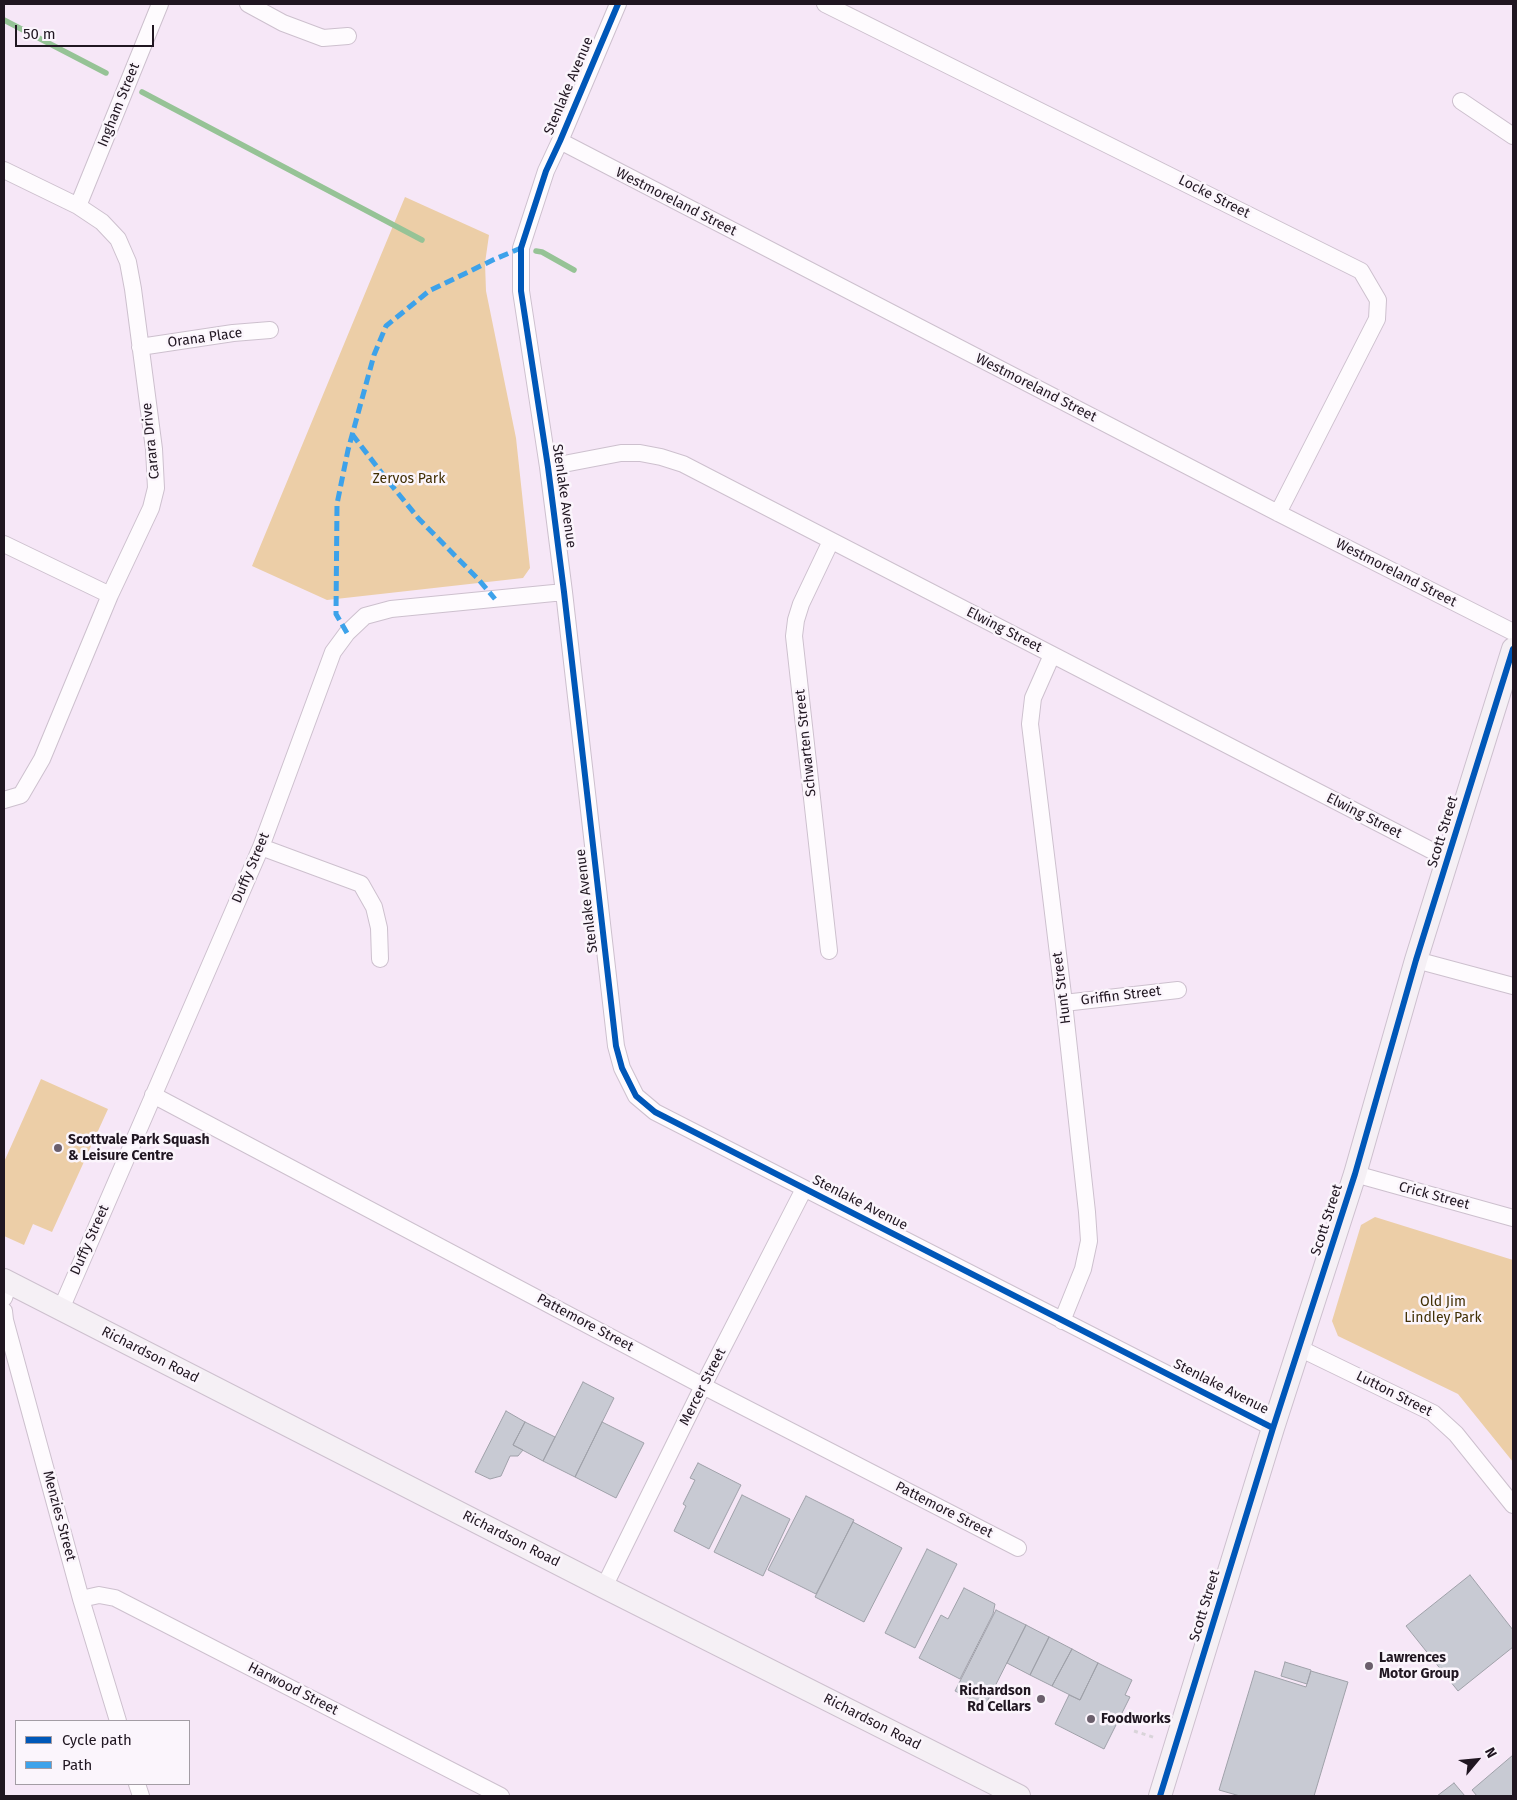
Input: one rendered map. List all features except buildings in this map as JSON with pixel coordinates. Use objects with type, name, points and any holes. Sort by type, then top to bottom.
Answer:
[{"type":"street","name":"Ingham Street","points":[[78,206],[160,4]]},
{"type":"street","points":[[248,4],[283,23],[323,38],[348,36]]},
{"type":"street","name":"Stenlake Avenue","points":[[618,4],[560,142],[546,170],[521,248],[521,291],[548,467],[616,1046],[622,1068],[636,1096],[656,1112],[1273,1428]]},
{"type":"street","name":"Locke Street","points":[[825,4],[1361,271],[1378,300],[1377,319],[1278,512]]},
{"type":"street","points":[[1461,101],[1513,136]]},
{"type":"street","name":"Westmoreland Street","points":[[560,142],[1513,632]]},
{"type":"street","name":"Carara Drive","points":[[4,170],[78,206],[102,222],[118,239],[128,262],[154,449],[156,488],[151,508],[110,595],[42,759],[21,795],[4,800]]},
{"type":"street","name":"Orana Place","points":[[140,348],[233,333],[270,330]]},
{"type":"street","name":"Elwing Street","points":[[548,467],[622,452],[661,457],[683,464],[1448,858]]},
{"type":"street","name":"Schwarten Street","points":[[829,951],[794,636],[801,604],[831,541]]},
{"type":"street","points":[[4,544],[110,595]]},
{"type":"street","name":"Duffy Street","points":[[61,1309],[261,847],[333,652],[347,633],[365,616],[391,610],[564,592]]},
{"type":"street","name":"Hunt Street","points":[[1052,655],[1033,698],[1030,724],[1064,1003],[1087,1212],[1088,1241],[1083,1269],[1062,1321]]},
{"type":"street","name":"Scott Street","points":[[1160,1796],[1273,1428],[1355,1174],[1416,960],[1511,663]]},
{"type":"street","points":[[261,847],[361,884],[374,907],[379,928],[380,959]]},
{"type":"street","points":[[1416,960],[1513,986]]},
{"type":"street","name":"Griffin Street","points":[[1064,1003],[1178,990]]},
{"type":"street","name":"Pattemore Street","points":[[153,1095],[703,1386],[1018,1548]]},
{"type":"street","name":"Crick Street","points":[[1355,1174],[1513,1218]]},
{"type":"street","name":"Mercer Street","points":[[604,1587],[703,1386],[804,1189]]},
{"type":"street","name":"Richardson Road","points":[[6,1287],[61,1309],[604,1587],[1019,1796]]},
{"type":"street","name":"Menzies Street","points":[[4,1310],[5,1320],[81,1599],[118,1720]]},
{"type":"street","name":"Lutton Street","points":[[1299,1348],[1433,1413],[1456,1434],[1513,1505]]},
{"type":"street","name":"Harwood Street","points":[[81,1599],[99,1595],[115,1598],[491,1794]]},
{"type":"path","points":[[1134,1731],[1156,1738]]},
{"type":"green space","name":"Zervos Park","points":[[405,197],[489,235],[485,263],[486,291],[516,438],[530,568],[523,578],[327,600],[252,566]]},
{"type":"green space","points":[[41,1079],[108,1109],[52,1232],[33,1224],[24,1245],[4,1236],[4,1162]]},
{"type":"green space","name":"Old Jim Lindley Park","points":[[1375,1217],[1513,1260],[1513,1462],[1458,1394],[1338,1336],[1332,1321],[1361,1225]]},
{"type":"waterway","points":[[4,20],[106,73]]},
{"type":"waterway","points":[[142,92],[422,240]]},
{"type":"waterway","points":[[536,251],[542,252],[574,270]]},
{"type":"marked path","points":[[347,633],[336,614],[337,504],[348,450],[374,355],[386,326],[429,291],[521,248]]},
{"type":"marked path","points":[[352,434],[419,519],[495,599]]},
{"type":"cycle path","points":[[618,4],[546,171],[521,248],[521,291],[548,467],[616,1046],[622,1068],[636,1096],[655,1112],[1273,1428]]},
{"type":"cycle path","points":[[1160,1796],[1273,1428],[1355,1174],[1416,960],[1513,649]]},
{"type":"place","name":"Scottvale Park Squash & Leisure Centre","points":[[58,1148]]},
{"type":"place","name":"Lawrences Motor Group","points":[[1369,1666]]},
{"type":"place","name":"Richardson Rd Cellars","points":[[1041,1699]]},
{"type":"place","name":"Foodworks","points":[[1091,1719]]}]
